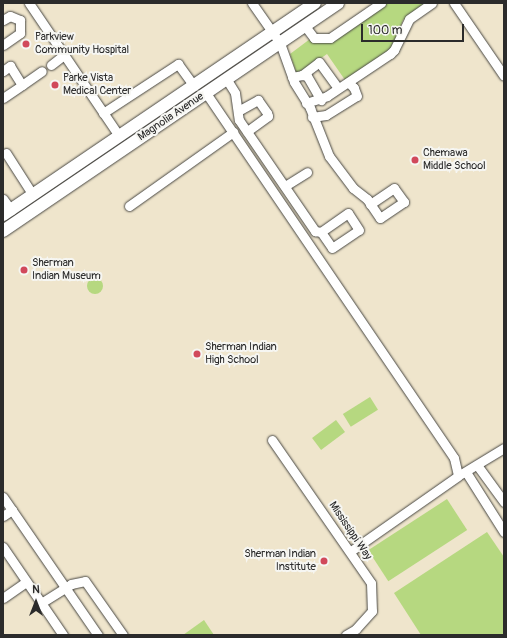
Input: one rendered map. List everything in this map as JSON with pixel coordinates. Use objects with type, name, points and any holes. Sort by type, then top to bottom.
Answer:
[{"type":"main road","name":"Magnolia Avenue","points":[[7,213],[315,3]]},
{"type":"main road","name":"Magnolia Avenue","points":[[3,231],[227,80],[338,3]]},
{"type":"main road","points":[[32,196],[40,206]]},
{"type":"street","points":[[252,3],[280,43],[292,77],[306,103],[330,156],[353,188],[370,204],[380,218],[404,202],[394,188],[370,204]]},
{"type":"street","points":[[305,26],[314,38],[330,38],[381,3]]},
{"type":"street","points":[[306,103],[321,100],[394,50],[409,19],[432,3]]},
{"type":"street","points":[[454,3],[504,76]]},
{"type":"street","points":[[3,44],[20,33],[20,20],[31,7],[119,136]]},
{"type":"street","points":[[3,20],[10,16],[20,20]]},
{"type":"street","points":[[51,65],[64,55]]},
{"type":"street","points":[[292,77],[302,75],[320,62],[338,88]]},
{"type":"street","points":[[103,113],[178,64],[194,86]]},
{"type":"street","points":[[3,71],[10,66],[22,85]]},
{"type":"street","points":[[3,98],[42,71]]},
{"type":"street","points":[[302,75],[307,76],[321,100]]},
{"type":"street","points":[[227,80],[235,94],[239,120],[315,231],[320,232]]},
{"type":"street","points":[[312,117],[326,116],[357,96],[354,88],[348,82]]},
{"type":"street","points":[[206,94],[454,458],[462,473],[504,532]]},
{"type":"street","points":[[238,111],[258,100],[267,113],[268,116],[247,131]]},
{"type":"street","points":[[129,206],[233,132]]},
{"type":"street","points":[[5,156],[32,196]]},
{"type":"street","points":[[285,186],[307,172]]},
{"type":"street","points":[[3,199],[7,213]]},
{"type":"street","name":"Mississippi Way","points":[[272,440],[351,551],[371,583],[372,611],[356,629],[346,635]]},
{"type":"street","points":[[351,551],[462,473],[478,465],[504,448]]},
{"type":"street","points":[[478,465],[504,502]]},
{"type":"street","points":[[3,497],[98,635]]},
{"type":"street","points":[[3,516],[12,510]]},
{"type":"street","points":[[3,547],[63,635]]},
{"type":"street","points":[[41,603],[71,584],[85,581],[123,635]]},
{"type":"street","points":[[3,598],[26,582]]},
{"type":"green space","points":[[386,3],[425,3],[403,20],[392,48],[345,80],[327,54],[297,75],[290,54],[310,39],[326,43],[335,39]]},
{"type":"green space","points":[[92,278],[98,278],[103,283],[101,292],[98,294],[92,294],[87,289],[87,283]]},
{"type":"green space","points":[[370,397],[378,410],[351,427],[343,414]]},
{"type":"green space","points":[[336,420],[345,432],[321,450],[312,438]]},
{"type":"green space","points":[[447,499],[467,530],[388,581],[368,550]]},
{"type":"green space","points":[[487,532],[504,557],[504,635],[421,635],[394,593]]},
{"type":"green space","points":[[204,620],[214,635],[183,635]]},
{"type":"place","name":"Parkview Community Hospital","points":[[26,44]]},
{"type":"place","name":"Parke Vista Medical Center","points":[[55,85]]},
{"type":"place","name":"Chemawa Middle School","points":[[415,160]]},
{"type":"place","name":"Sherman Indian Museum","points":[[24,270]]},
{"type":"place","name":"Sherman Indian High School","points":[[197,354]]},
{"type":"place","name":"Sherman Indian Institute","points":[[324,561]]}]
